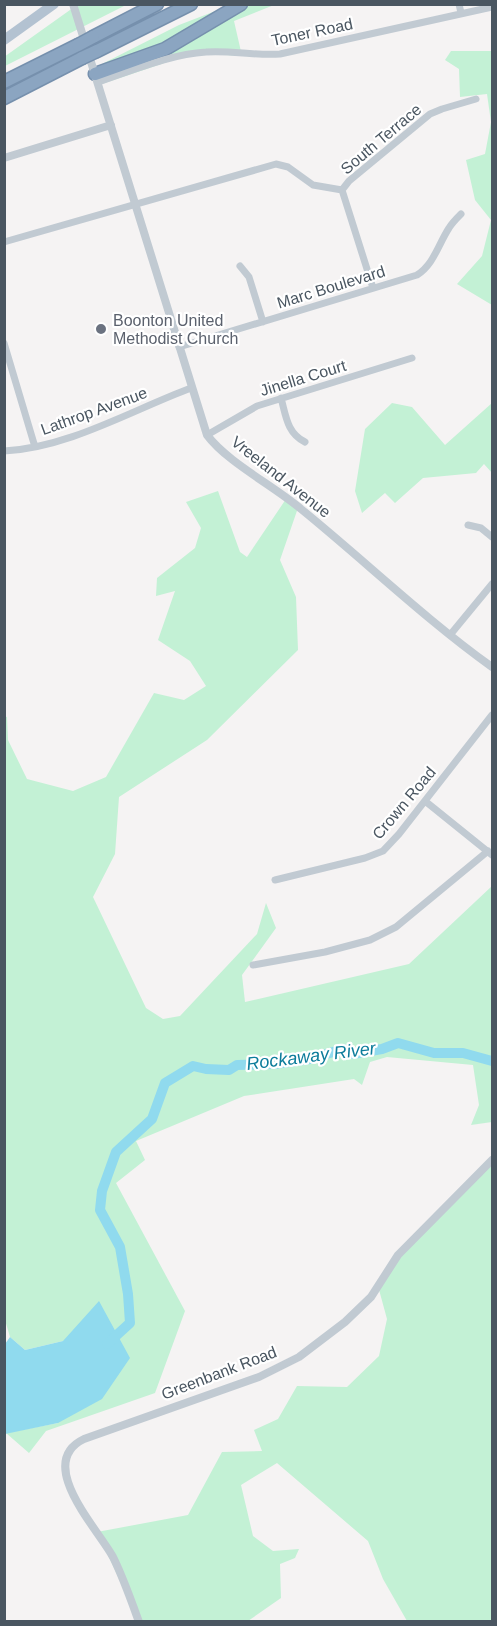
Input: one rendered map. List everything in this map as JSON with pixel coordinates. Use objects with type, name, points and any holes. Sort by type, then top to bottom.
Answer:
[{"type":"highway","points":[[4,82],[157,4]]},
{"type":"highway","points":[[4,98],[191,4]]},
{"type":"highway","points":[[97,78],[165,49],[241,4]]},
{"type":"main road","points":[[4,40],[54,4]]},
{"type":"street","name":"Vreeland Avenue","points":[[73,4],[207,435],[226,454],[301,509],[450,635],[492,667]]},
{"type":"street","points":[[459,4],[461,14]]},
{"type":"street","name":"Toner Road","points":[[97,78],[196,53],[220,52],[262,56],[280,54],[492,7]]},
{"type":"street","name":"South Terrace","points":[[4,242],[276,164],[288,167],[313,184],[342,190],[364,168],[430,114],[476,99]]},
{"type":"street","points":[[4,158],[111,124]]},
{"type":"street","points":[[342,190],[373,288]]},
{"type":"street","name":"Marc Boulevard","points":[[179,347],[409,278],[426,267],[434,258],[449,227],[462,214]]},
{"type":"street","points":[[240,266],[249,276],[263,322]]},
{"type":"street","points":[[5,344],[34,447]]},
{"type":"street","name":"Jinella Court","points":[[207,435],[245,412],[281,398],[412,358]]},
{"type":"street","name":"Lathrop Avenue","points":[[4,451],[27,450],[101,425],[191,388]]},
{"type":"street","points":[[281,398],[291,432],[296,438],[305,442]]},
{"type":"street","points":[[468,525],[481,528],[492,537]]},
{"type":"street","points":[[450,635],[492,584]]},
{"type":"street","name":"Crown Road","points":[[275,880],[364,858],[383,851],[492,715]]},
{"type":"street","points":[[253,965],[325,952],[370,940],[396,927],[490,853],[425,801]]},
{"type":"street","name":"Greenbank Road","points":[[139,1622],[113,1558],[78,1502],[66,1477],[65,1460],[70,1449],[84,1439],[259,1377],[285,1365],[318,1344],[371,1297],[398,1255],[492,1160]]},
{"type":"green space","points":[[77,5],[126,5],[5,66],[4,57]]},
{"type":"green space","points":[[231,5],[274,5],[234,21],[242,56],[194,53],[99,85],[94,68],[179,25]]},
{"type":"green space","points":[[451,51],[492,51],[492,305],[457,284],[482,256],[491,220],[475,200],[466,160],[485,154],[491,122],[487,94],[460,97],[459,69],[445,60]]},
{"type":"green space","points":[[392,403],[412,407],[445,445],[492,403],[492,473],[484,464],[476,473],[423,478],[395,503],[385,493],[362,513],[355,491],[365,429]]},
{"type":"green space","points":[[218,491],[240,552],[247,557],[288,496],[299,505],[280,560],[296,597],[298,650],[207,740],[119,797],[115,854],[93,897],[146,1008],[163,1019],[180,1016],[257,934],[266,903],[276,928],[242,975],[245,1002],[409,964],[492,886],[492,1122],[471,1125],[479,1105],[473,1065],[387,1057],[370,1062],[362,1085],[354,1079],[244,1096],[136,1141],[145,1160],[116,1183],[185,1311],[155,1393],[46,1431],[29,1453],[6,1433],[58,1423],[63,1341],[25,1350],[10,1337],[5,1320],[4,716],[7,717],[8,740],[27,779],[73,791],[106,777],[154,693],[184,700],[206,686],[190,661],[158,640],[175,591],[156,596],[157,578],[195,548],[201,528],[186,502]]},
{"type":"green space","points":[[492,1157],[492,1621],[407,1621],[383,1579],[368,1541],[277,1463],[241,1485],[253,1536],[273,1551],[299,1549],[295,1558],[280,1564],[281,1598],[248,1621],[139,1621],[97,1532],[188,1515],[222,1452],[262,1451],[254,1430],[278,1419],[297,1386],[347,1387],[379,1356],[387,1319],[378,1286],[392,1264]]},
{"type":"water","points":[[99,1301],[130,1358],[102,1399],[58,1423],[5,1434],[5,1344],[10,1337],[25,1350],[63,1341]]},
{"type":"waterway","name":"Rockaway River","points":[[107,1344],[130,1323],[128,1294],[120,1247],[100,1210],[102,1191],[116,1152],[152,1119],[165,1083],[193,1066],[229,1070],[237,1065],[275,1064],[310,1059],[343,1049],[353,1054],[382,1049],[398,1043],[434,1053],[463,1053],[492,1061]]},
{"type":"place","name":"Boonton United Methodist Church","points":[[101,329]]}]
